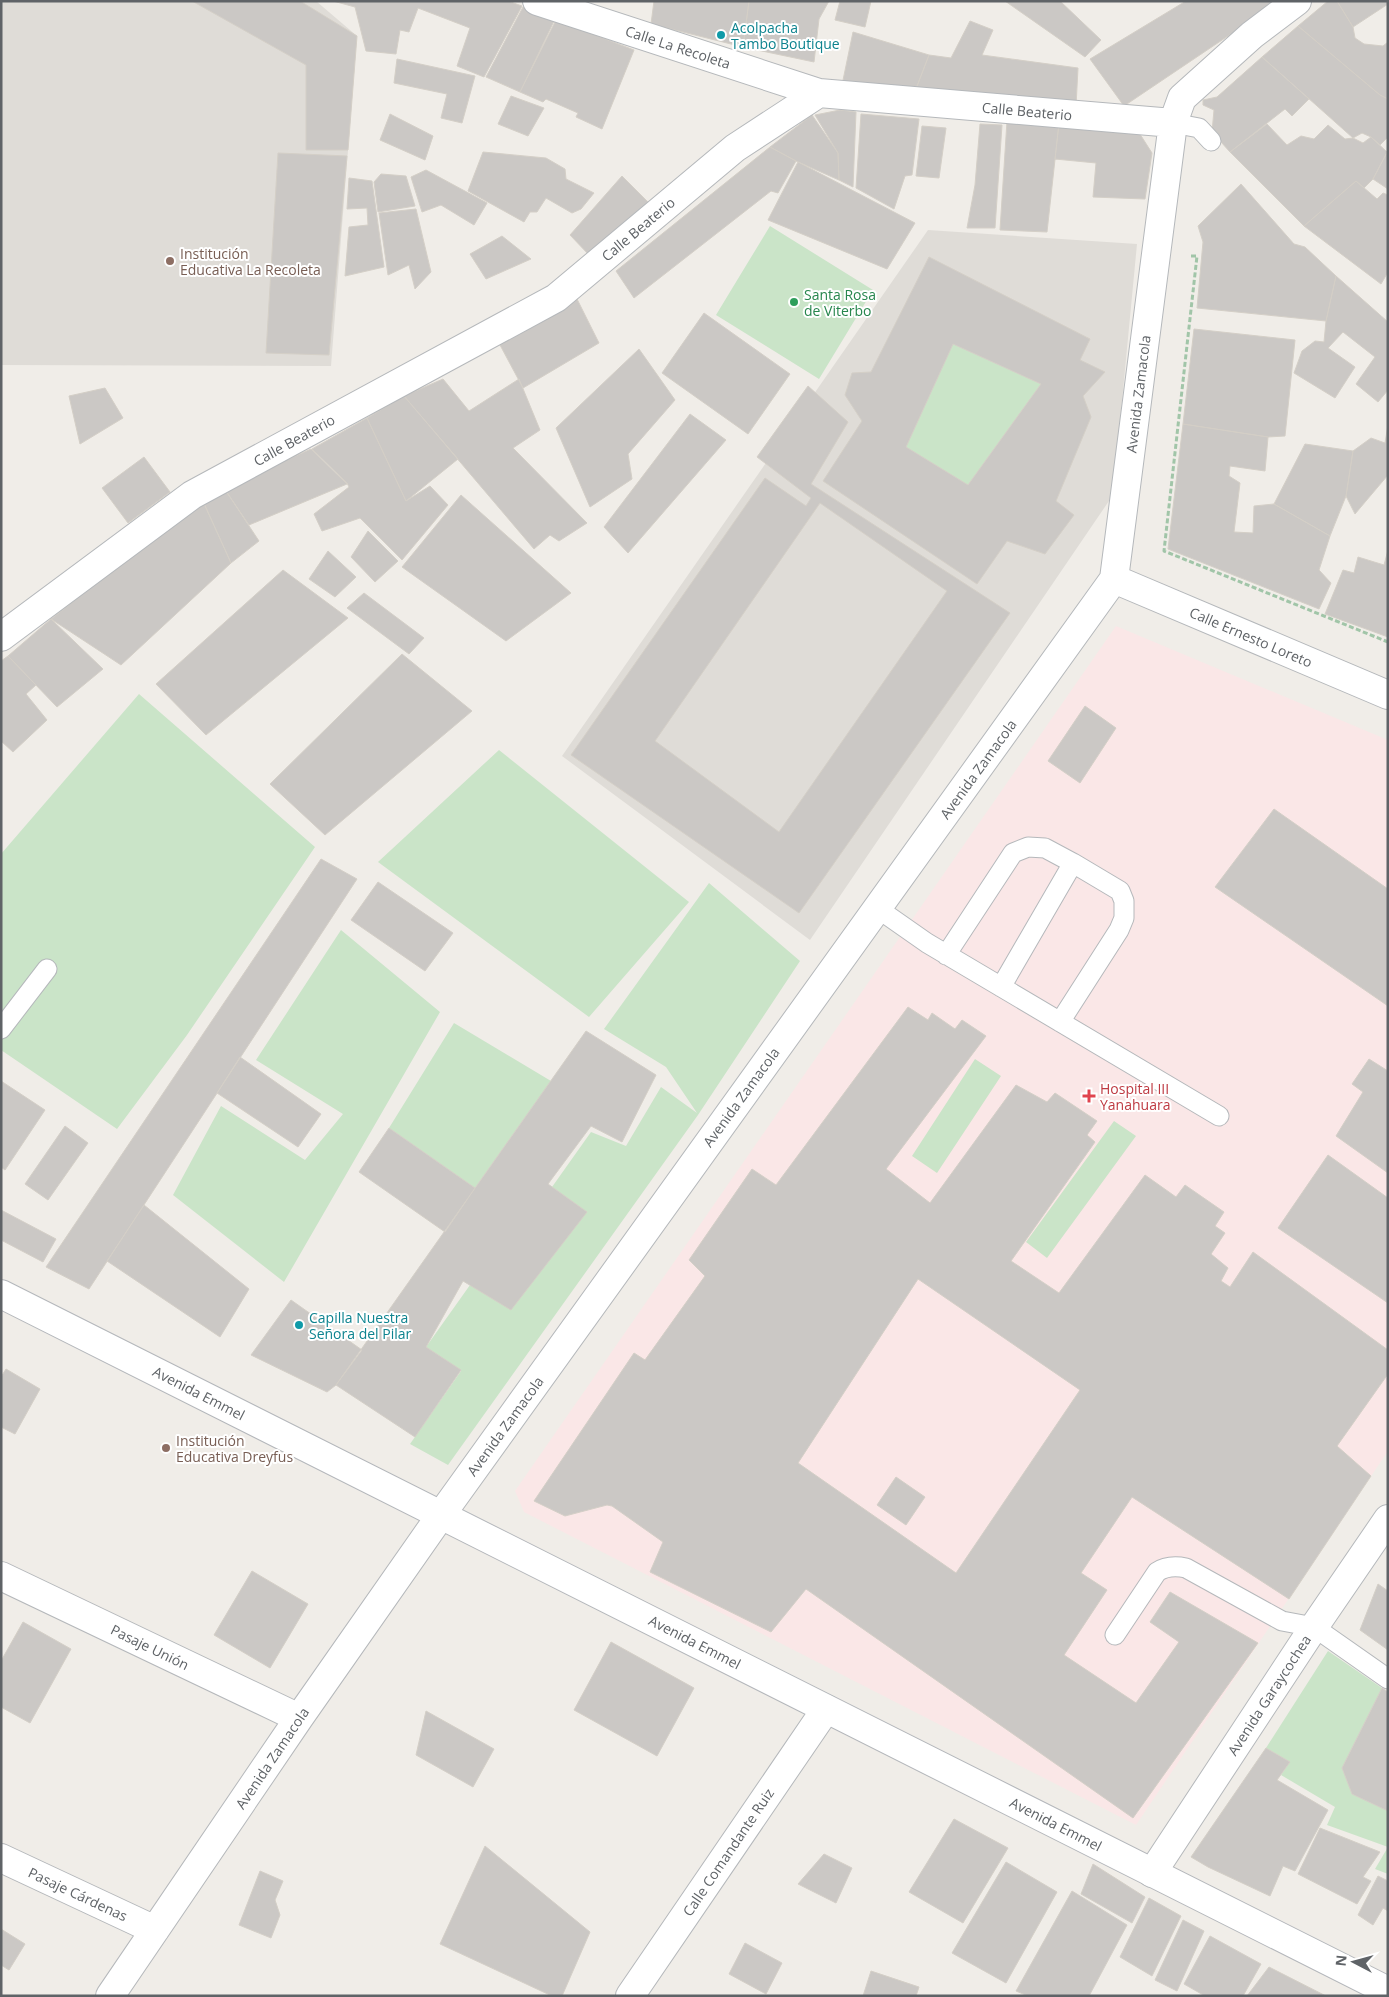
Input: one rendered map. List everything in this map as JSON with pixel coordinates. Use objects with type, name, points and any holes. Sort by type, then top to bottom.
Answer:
[{"type":"street","name":"Calle La Recoleta","points":[[537,1],[819,93]]},
{"type":"street","points":[[1173,123],[1182,98],[1252,34],[1297,1]]},
{"type":"street","name":"Calle Beaterio","points":[[1,636],[192,495],[556,298],[735,148],[819,93],[1173,123]]},
{"type":"street","name":"Avenida Zamacola","points":[[110,1996],[299,1718],[441,1515],[1114,579],[1173,123]]},
{"type":"street","name":"Calle Ernesto Loreto","points":[[1114,579],[1388,695]]},
{"type":"street","name":"Avenida Emmel","points":[[1,1294],[1388,1991]]},
{"type":"street","name":"Avenida Garaycochea","points":[[1152,1873],[1314,1627],[1388,1519]]},
{"type":"street","name":"Pasaje Unión","points":[[1,1576],[299,1718]]},
{"type":"street","name":"Calle Comandante Ruiz","points":[[630,1996],[826,1709]]},
{"type":"street","name":"Pasaje Cárdenas","points":[[1,1858],[154,1930]]},
{"type":"lane","points":[[1173,123],[1199,128],[1211,141]]},
{"type":"lane","points":[[946,955],[1013,853],[1036,846],[1045,848],[1073,863],[1120,891],[1126,910],[1119,930],[1060,1022]]},
{"type":"lane","points":[[1001,987],[1073,863]]},
{"type":"lane","points":[[877,908],[946,955],[1219,1116]]},
{"type":"lane","points":[[1,1029],[46,969]]},
{"type":"lane","points":[[1115,1635],[1157,1572],[1163,1569],[1186,1568],[1282,1621],[1314,1627],[1388,1679]]},
{"type":"path","points":[[1183,255],[1197,256],[1164,551],[1388,642]]},
{"type":"shaded area","name":"Institución Educativa La Recoleta","points":[[1,1],[316,1],[357,36],[331,366],[1,365]]},
{"type":"shaded area","points":[[928,230],[1137,244],[1113,495],[810,940],[562,756]]},
{"type":"shaded area","name":"Hospital III Yanahuara","points":[[1116,626],[1388,740],[1388,1451],[1136,1825],[524,1512],[515,1491]]},
{"type":"green space","name":"Santa Rosa de Viterbo","points":[[770,226],[873,290],[819,379],[716,315]]},
{"type":"green space","points":[[953,344],[1041,384],[968,485],[906,447]]},
{"type":"green space","points":[[139,694],[315,847],[187,1035],[117,1129],[1,1050],[1,854]]},
{"type":"green space","points":[[499,750],[689,902],[589,1017],[378,862]]},
{"type":"green space","points":[[709,883],[800,961],[698,1115],[448,1465],[410,1444],[461,1371],[426,1347],[470,1285],[587,1212],[552,1187],[591,1132],[626,1146],[661,1087],[697,1113],[666,1067],[604,1029]]},
{"type":"green space","points":[[341,930],[440,1012],[284,1282],[173,1195],[221,1106],[305,1160],[343,1114],[256,1060]]},
{"type":"green space","points":[[454,1023],[551,1081],[475,1188],[389,1128]]},
{"type":"green space","points":[[975,1059],[1001,1076],[937,1173],[912,1156]]},
{"type":"green space","points":[[1114,1121],[1136,1136],[1047,1258],[1026,1242]]},
{"type":"green space","points":[[1328,1651],[1382,1688],[1342,1768],[1352,1794],[1388,1811],[1388,1847],[1327,1825],[1335,1807],[1281,1775],[1290,1762],[1266,1748]]},
{"type":"green space","points":[[1388,1847],[1388,1874],[1375,1869]]},
{"type":"building","points":[[192,1],[300,1],[357,36],[348,150],[306,150],[306,65]]},
{"type":"building","points":[[333,1],[508,1],[522,6],[484,77],[457,66],[470,28],[418,8],[409,32],[400,30],[396,54],[366,51],[355,7]]},
{"type":"building","name":"Acolpacha Tambo Boutique","points":[[654,1],[749,1],[743,47],[651,24]]},
{"type":"building","points":[[749,1],[829,1],[819,19],[814,62],[743,47]]},
{"type":"building","points":[[840,1],[871,1],[865,27],[835,20]]},
{"type":"building","points":[[1005,1],[1060,1],[1101,40],[1085,57]]},
{"type":"building","points":[[1186,1],[1280,1],[1124,106],[1090,59]]},
{"type":"building","points":[[1328,1],[1337,1],[1353,27],[1355,38],[1364,44],[1383,46],[1388,42],[1388,99],[1380,95],[1298,26]]},
{"type":"building","points":[[1337,1],[1388,1],[1388,4],[1353,27]]},
{"type":"building","points":[[523,7],[555,19],[520,92],[486,77]]},
{"type":"building","points":[[556,20],[634,50],[602,129],[576,117],[578,113],[546,99],[543,102],[520,92]]},
{"type":"building","points":[[970,21],[993,30],[982,55],[1078,68],[1076,106],[914,94],[929,55],[951,58]]},
{"type":"building","points":[[1298,26],[1380,95],[1388,99],[1388,137],[1380,145],[1371,137],[1362,133],[1353,138],[1262,57]]},
{"type":"building","points":[[853,32],[929,55],[914,94],[842,85]]},
{"type":"building","points":[[1262,57],[1309,99],[1292,116],[1285,109],[1230,152],[1212,132],[1214,110],[1203,105],[1203,100],[1217,97]]},
{"type":"building","points":[[397,59],[475,76],[462,123],[441,118],[447,94],[394,83]]},
{"type":"building","points":[[511,96],[544,108],[528,136],[498,124]]},
{"type":"building","points":[[840,110],[856,112],[853,187],[839,180],[838,153],[815,115]]},
{"type":"building","points":[[390,114],[433,136],[425,160],[380,140]]},
{"type":"building","points":[[861,114],[919,119],[912,175],[905,176],[894,209],[856,188]]},
{"type":"building","points":[[812,115],[838,153],[839,180],[770,147]]},
{"type":"building","points":[[1007,121],[1059,123],[1047,232],[1000,230]]},
{"type":"building","points":[[1059,123],[1138,131],[1152,153],[1145,199],[1093,197],[1096,163],[1055,159]]},
{"type":"building","points":[[980,124],[1002,125],[995,228],[967,228],[975,185]]},
{"type":"building","points":[[1267,124],[1287,145],[1301,136],[1314,139],[1328,125],[1345,139],[1353,138],[1363,143],[1371,137],[1387,152],[1373,179],[1364,188],[1356,181],[1304,226],[1230,152]]},
{"type":"building","points":[[922,126],[946,128],[939,178],[916,176]]},
{"type":"building","points":[[770,147],[796,161],[778,193],[771,191],[634,298],[616,271]]},
{"type":"building","points":[[1388,151],[1388,189],[1373,179]]},
{"type":"building","points":[[483,152],[546,158],[565,169],[566,179],[594,193],[581,209],[572,213],[546,198],[537,212],[530,212],[524,222],[468,191]]},
{"type":"building","points":[[278,153],[347,156],[329,355],[266,353]]},
{"type":"building","points":[[798,162],[915,223],[887,269],[768,220]]},
{"type":"building","points":[[426,170],[487,203],[474,225],[441,205],[422,212],[411,177]]},
{"type":"building","points":[[381,174],[406,176],[415,206],[378,212],[374,182]]},
{"type":"building","points":[[622,176],[652,206],[590,256],[570,235]]},
{"type":"building","points":[[349,178],[372,181],[384,267],[345,276],[349,227],[368,225],[367,208],[347,209]]},
{"type":"building","points":[[1356,181],[1377,199],[1383,193],[1388,195],[1388,272],[1381,284],[1304,226]]},
{"type":"building","points":[[1241,184],[1294,244],[1305,247],[1336,276],[1326,321],[1197,308],[1203,242],[1198,226]]},
{"type":"building","points":[[416,209],[431,272],[415,289],[409,265],[388,275],[379,213]]},
{"type":"building","points":[[502,236],[531,259],[486,279],[470,254]]},
{"type":"building","points":[[929,257],[1090,339],[1080,360],[1105,372],[1083,396],[1091,417],[1056,501],[1074,515],[1045,554],[1007,541],[977,584],[823,481],[862,421],[845,395],[852,373],[871,372]],"holes":[[[953,344],[1041,384],[968,485],[906,447]]]},
{"type":"building","points":[[1336,276],[1388,322],[1388,390],[1378,402],[1356,384],[1375,357],[1343,332],[1328,348],[1355,367],[1335,398],[1294,373],[1302,351],[1315,341],[1324,342],[1326,321]]},
{"type":"building","points":[[577,299],[599,343],[523,388],[500,345]]},
{"type":"building","points":[[704,313],[790,374],[748,434],[662,373]]},
{"type":"building","points":[[1194,329],[1295,340],[1285,436],[1268,437],[1183,424]]},
{"type":"building","points":[[639,349],[675,400],[628,454],[632,479],[590,507],[556,428]]},
{"type":"building","points":[[443,379],[469,411],[519,379],[540,430],[513,448],[587,523],[559,541],[550,535],[534,549],[404,396]]},
{"type":"building","points":[[808,386],[848,422],[811,484],[1010,613],[799,913],[571,755],[765,478],[806,506],[811,498],[757,457]],"holes":[[[820,503],[947,591],[779,832],[655,741]]]},
{"type":"building","points":[[105,388],[123,418],[80,444],[69,396]]},
{"type":"building","points":[[404,396],[458,459],[406,501],[367,418]]},
{"type":"building","points":[[690,414],[726,440],[628,553],[604,527]]},
{"type":"building","points":[[367,418],[406,501],[430,486],[448,505],[402,560],[360,518],[322,531],[314,514],[349,487],[312,449]]},
{"type":"building","points":[[1183,424],[1268,437],[1265,471],[1230,466],[1229,476],[1240,483],[1234,532],[1253,533],[1254,506],[1274,504],[1330,536],[1319,570],[1331,583],[1319,609],[1168,549]]},
{"type":"building","points":[[1388,425],[1388,475],[1355,514],[1346,496],[1353,451],[1371,438],[1385,443]]},
{"type":"building","points":[[1305,444],[1353,451],[1346,496],[1330,536],[1274,504]]},
{"type":"building","points":[[311,449],[347,484],[249,525],[224,488]]},
{"type":"building","points":[[144,457],[170,492],[128,523],[102,488]]},
{"type":"building","points":[[224,488],[259,541],[231,563],[202,499]]},
{"type":"building","points":[[461,495],[571,593],[506,641],[402,567]]},
{"type":"building","points":[[202,499],[231,563],[121,665],[51,619]]},
{"type":"building","points":[[368,531],[398,561],[375,582],[351,557]]},
{"type":"building","points":[[1388,550],[1388,637],[1325,614],[1343,570],[1354,573],[1358,557],[1384,565]]},
{"type":"building","points":[[328,551],[356,577],[335,597],[309,579]]},
{"type":"building","points":[[283,570],[348,618],[206,735],[156,684]]},
{"type":"building","points":[[364,593],[424,638],[409,654],[347,608]]},
{"type":"building","points":[[51,619],[103,669],[57,707],[8,656]]},
{"type":"building","points":[[402,654],[472,711],[325,835],[270,784]]},
{"type":"building","points":[[8,656],[36,685],[26,694],[47,720],[13,752],[1,741],[1,661]]},
{"type":"building","points":[[1085,706],[1116,728],[1080,783],[1048,761]]},
{"type":"building","points":[[1274,809],[1388,889],[1388,1006],[1215,887]]},
{"type":"building","points":[[321,859],[357,879],[89,1289],[46,1267]]},
{"type":"building","points":[[378,882],[453,933],[425,971],[351,920]]},
{"type":"building","points":[[908,1007],[928,1020],[932,1013],[955,1029],[962,1020],[986,1036],[886,1169],[930,1203],[1016,1085],[1047,1102],[1055,1093],[1097,1121],[1087,1135],[1095,1142],[1011,1261],[1059,1293],[1145,1175],[1176,1197],[1185,1185],[1224,1212],[1215,1226],[1225,1233],[1211,1254],[1228,1268],[1221,1281],[1230,1287],[1253,1252],[1388,1350],[1388,1374],[1337,1446],[1371,1476],[1289,1599],[1132,1497],[1081,1573],[1107,1590],[1064,1655],[1136,1703],[1179,1642],[1150,1622],[1170,1592],[1258,1643],[1133,1818],[806,1589],[771,1632],[650,1572],[663,1542],[612,1506],[607,1505],[565,1516],[534,1501],[634,1353],[645,1360],[705,1276],[689,1260],[752,1169],[776,1185]],"holes":[[[918,1279],[1080,1390],[956,1573],[798,1463]]]},
{"type":"building","points":[[586,1031],[656,1075],[622,1142],[591,1126],[548,1184],[587,1212],[511,1310],[463,1281],[426,1347],[461,1370],[415,1437],[336,1385]]},
{"type":"building","points":[[240,1057],[321,1114],[298,1147],[217,1093]]},
{"type":"building","points":[[1369,1059],[1388,1071],[1388,1173],[1336,1136],[1363,1092],[1352,1084]]},
{"type":"building","points":[[1,1081],[45,1110],[5,1170],[1,1167]]},
{"type":"building","points":[[65,1126],[88,1143],[48,1200],[25,1184]]},
{"type":"building","points":[[389,1128],[475,1188],[445,1232],[359,1172]]},
{"type":"building","points":[[1328,1155],[1388,1198],[1388,1303],[1278,1228]]},
{"type":"building","points":[[144,1205],[249,1289],[220,1337],[107,1261]]},
{"type":"building","points":[[1,1210],[56,1239],[43,1262],[1,1240]]},
{"type":"building","name":"Capilla Nuestra Señora del Pilar","points":[[291,1300],[362,1350],[336,1385],[327,1392],[251,1355]]},
{"type":"building","points":[[6,1369],[40,1389],[15,1434],[1,1427],[1,1377]]},
{"type":"building","points":[[896,1477],[925,1497],[906,1525],[877,1505]]},
{"type":"building","points":[[252,1571],[308,1604],[270,1668],[214,1635]]},
{"type":"building","points":[[1378,1584],[1388,1591],[1388,1650],[1360,1630]]},
{"type":"building","points":[[23,1622],[71,1649],[30,1723],[1,1707],[1,1661]]},
{"type":"building","points":[[611,1642],[694,1688],[657,1756],[574,1710]]},
{"type":"building","points":[[1382,1688],[1388,1692],[1388,1811],[1352,1794],[1342,1768]]},
{"type":"building","points":[[426,1711],[494,1749],[473,1787],[416,1755]]},
{"type":"building","points":[[1266,1748],[1290,1762],[1277,1780],[1328,1810],[1295,1871],[1283,1866],[1270,1896],[1191,1857]]},
{"type":"building","points":[[954,1819],[1008,1848],[963,1923],[909,1892]]},
{"type":"building","points":[[1320,1828],[1380,1852],[1363,1877],[1371,1881],[1357,1904],[1298,1874]]},
{"type":"building","points":[[485,1846],[590,1932],[562,1996],[552,1996],[440,1944]]},
{"type":"building","points":[[824,1854],[852,1868],[836,1903],[798,1884]]},
{"type":"building","points":[[1006,1862],[1057,1892],[1006,1983],[952,1953]]},
{"type":"building","points":[[1093,1864],[1145,1897],[1132,1923],[1081,1894]]},
{"type":"building","points":[[260,1871],[283,1881],[275,1900],[280,1915],[271,1938],[239,1925]]},
{"type":"building","points":[[1378,1876],[1388,1881],[1388,1911],[1383,1908],[1373,1925],[1358,1915]]},
{"type":"building","points":[[1072,1891],[1127,1925],[1089,1996],[1028,1996],[1016,1991]]},
{"type":"building","points":[[1149,1898],[1181,1916],[1152,1976],[1120,1957]]},
{"type":"building","points":[[1183,1920],[1204,1931],[1177,1991],[1155,1980]]},
{"type":"building","points":[[1,1929],[25,1944],[9,1970],[1,1965]]},
{"type":"building","points":[[1210,1936],[1261,1964],[1243,1996],[1205,1996],[1184,1984]]},
{"type":"building","points":[[745,1943],[782,1963],[766,1994],[729,1974]]},
{"type":"building","points":[[1269,1967],[1326,1996],[1247,1996]]},
{"type":"building","points":[[871,1971],[919,1987],[916,1996],[863,1996]]},
{"type":"place","name":"Acolpacha Tambo Boutique","points":[[721,35]]},
{"type":"place","name":"Institución Educativa La Recoleta","points":[[170,261]]},
{"type":"place","name":"Santa Rosa de Viterbo","points":[[794,302]]},
{"type":"place","name":"Hospital III Yanahuara","points":[[1089,1096]]},
{"type":"place","name":"Capilla Nuestra Señora del Pilar","points":[[299,1325]]},
{"type":"place","name":"Institución Educativa Dreyfus","points":[[166,1448]]}]
